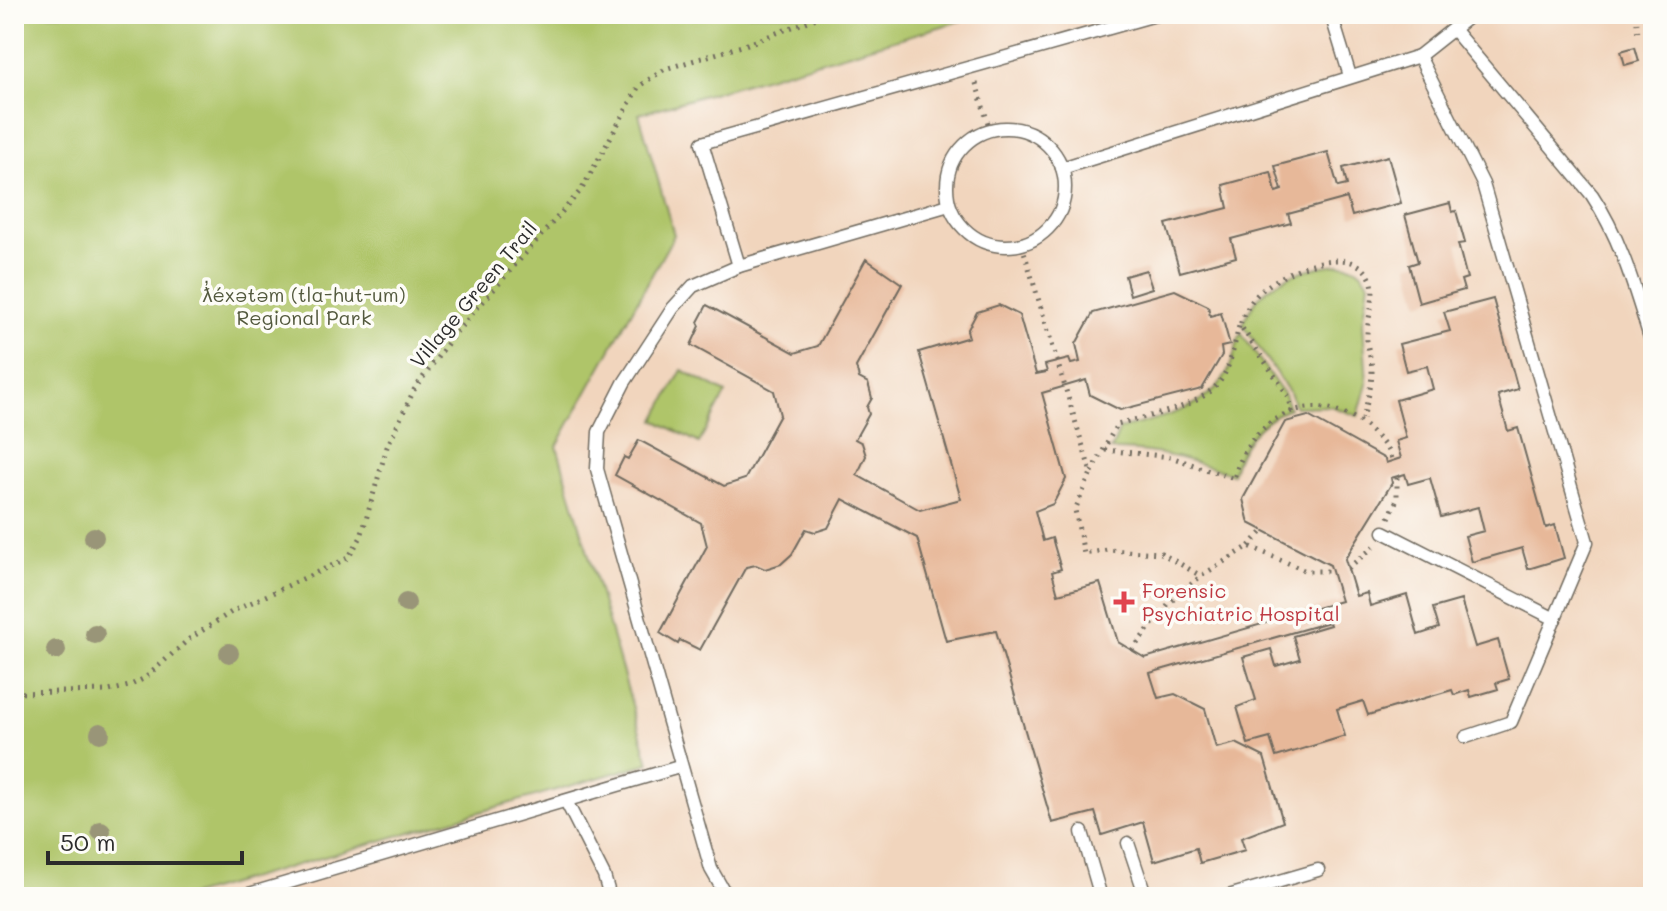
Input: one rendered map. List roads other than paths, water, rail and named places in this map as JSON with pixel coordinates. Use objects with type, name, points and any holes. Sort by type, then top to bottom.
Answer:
[{"type":"lane","points":[[739,266],[702,143],[1159,14]]},
{"type":"lane","points":[[1331,14],[1350,76]]},
{"type":"lane","points":[[1062,168],[1419,56],[1472,14]]},
{"type":"lane","points":[[1453,29],[1592,195],[1608,219],[1619,239],[1653,347]]},
{"type":"lane","points":[[1419,56],[1483,184],[1587,542],[1511,722],[1466,737]]},
{"type":"lane","points":[[990,130],[1030,132],[1047,144],[1062,168],[1065,196],[1058,216],[1045,232],[1022,245],[1001,247],[981,242],[965,231],[949,205],[946,178],[958,151],[990,130]]},
{"type":"lane","points":[[732,897],[723,890],[711,869],[679,767],[597,469],[599,432],[624,383],[673,308],[693,286],[739,266],[949,205]]},
{"type":"lane","points":[[1384,532],[1555,619]]},
{"type":"lane","points":[[239,897],[679,767]]},
{"type":"lane","points":[[566,801],[604,876],[610,897]]},
{"type":"lane","points":[[1082,832],[1101,897]]},
{"type":"lane","points":[[1128,843],[1146,897]]},
{"type":"lane","points":[[1225,897],[1318,870]]},
{"type":"place","name":"Forensic Psychiatric Hospital","points":[[1124,602]]},
{"type":"park label","name":"ƛ̓éxətəm (tla-hut-um) Regional Park","points":[[304,306]]}]
